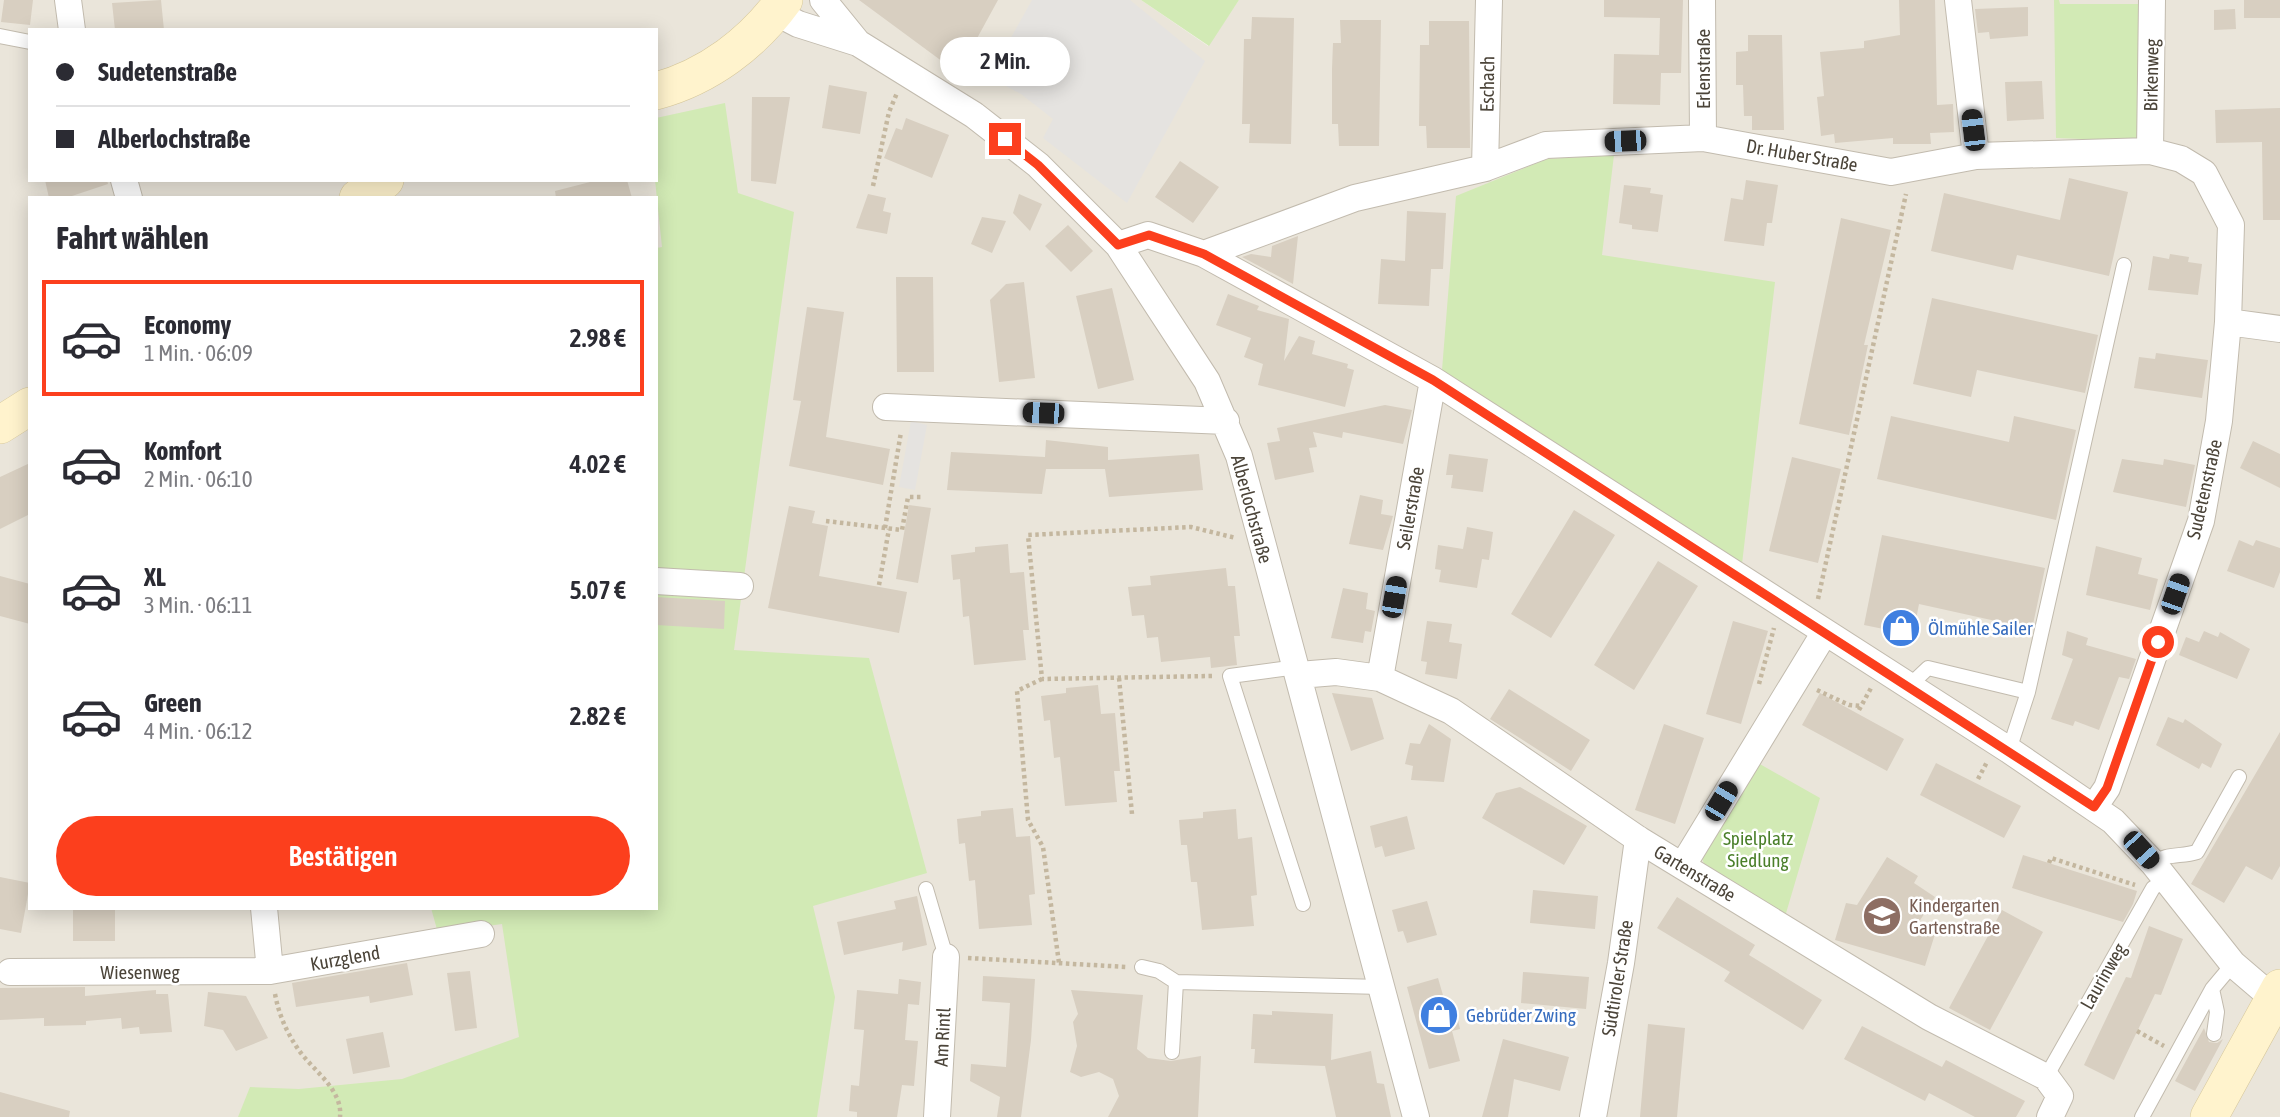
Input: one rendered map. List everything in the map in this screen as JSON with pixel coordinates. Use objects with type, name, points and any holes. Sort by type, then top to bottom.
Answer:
[{"type":"street","points":[[68,0],[72,28]]},
{"type":"street","name":"Alberlochstraße","points":[[823,0],[858,43]]},
{"type":"street","name":"Eschach","points":[[1485,168],[1489,0]]},
{"type":"street","name":"Erlenstraße","points":[[1702,0],[1703,138]]},
{"type":"street","points":[[1958,0],[1976,156]]},
{"type":"street","name":"Birkenweg","points":[[2150,151],[2152,0]]},
{"type":"street","points":[[658,90],[700,74],[729,56],[751,39],[780,6]]},
{"type":"street","name":"Alberlochstraße","points":[[780,6],[798,24],[858,43],[974,115],[1030,159],[1118,245],[1185,345],[1226,421],[1239,456],[1416,1117]]},
{"type":"street","name":"Dr. Huber Straße","points":[[1204,254],[1355,198],[1485,168],[1546,145],[1703,138],[1891,172],[1976,156],[2150,151],[2181,159],[2204,173],[2231,225],[2228,321]]},
{"type":"street","points":[[361,196],[382,182]]},
{"type":"street","points":[[1118,245],[1149,235],[1204,254],[1433,380],[1821,621],[2000,753],[2094,807],[2129,836],[2157,877],[2233,964],[2278,996],[2209,1117]]},
{"type":"street","points":[[2228,321],[2280,329]]},
{"type":"street","name":"Sudetenstraße","points":[[2094,807],[2107,788],[2201,521],[2219,421],[2228,321]]},
{"type":"street","name":"Seilerstraße","points":[[1380,678],[1433,380]]},
{"type":"street","points":[[0,425],[28,407]]},
{"type":"street","points":[[895,407],[1226,421]]},
{"type":"street","points":[[658,581],[740,586]]},
{"type":"street","points":[[1683,865],[1821,621]]},
{"type":"street","name":"Gartenstraße","points":[[1298,671],[1336,672],[1380,678],[1451,711],[1638,839],[1929,1017],[2046,1077]]},
{"type":"street","name":"Südtiroler Straße","points":[[1593,1117],[1621,963],[1638,839]]},
{"type":"street","points":[[264,910],[270,971]]},
{"type":"street","name":"Kurzglend","points":[[270,971],[481,934]]},
{"type":"street","name":"Am Rintl","points":[[937,1117],[946,957]]},
{"type":"street","name":"Wiesenweg","points":[[10,972],[270,971]]},
{"type":"street","points":[[2046,1077],[2060,1096],[2050,1117]]},
{"type":"lane","points":[[0,36],[28,42]]},
{"type":"lane","points":[[2000,753],[2028,692],[2124,265]]},
{"type":"lane","points":[[1909,686],[1928,668],[2028,692]]},
{"type":"lane","points":[[1298,671],[1230,676],[1303,904]]},
{"type":"lane","points":[[2157,877],[2164,856],[2183,857],[2197,852],[2239,777]]},
{"type":"lane","name":"Laurinweg","points":[[2046,1077],[2157,877]]},
{"type":"lane","points":[[926,888],[946,957]]},
{"type":"lane","points":[[2142,1117],[2213,989],[2233,964]]},
{"type":"lane","points":[[1142,967],[1159,971],[1176,982],[1382,987]]},
{"type":"lane","points":[[1172,1052],[1176,982]]},
{"type":"lane","points":[[2213,989],[2217,1012],[2214,1034]]},
{"type":"path","points":[[873,186],[889,112],[905,73]]},
{"type":"path","points":[[1821,621],[1909,182],[1908,169]]},
{"type":"path","points":[[879,585],[887,528],[895,407]]},
{"type":"path","points":[[826,521],[902,530],[908,497],[923,497]]},
{"type":"path","points":[[1042,679],[1028,535],[1191,527],[1261,544]]},
{"type":"path","points":[[1759,684],[1777,617]]},
{"type":"path","points":[[1059,963],[1043,847],[1028,820],[1017,691],[1042,679],[1230,676]]},
{"type":"path","points":[[1119,678],[1132,814]]},
{"type":"path","points":[[1805,692],[1819,690],[1860,708],[1874,681]]},
{"type":"path","points":[[1978,779],[2000,753]]},
{"type":"path","points":[[2049,863],[2051,858],[2110,880],[2157,877]]},
{"type":"path","points":[[946,957],[1142,967]]},
{"type":"path","points":[[270,971],[280,1017],[299,1051],[333,1091],[340,1117]]},
{"type":"path","points":[[2137,1031],[2177,1053]]},
{"type":"shaded area","points":[[0,0],[1141,0],[1208,46],[1239,0],[2280,0],[2280,1117],[0,1117]]},
{"type":"shaded area","points":[[1032,0],[1130,0],[1205,61],[1127,203],[1043,138],[1053,119],[1021,94],[989,77]]},
{"type":"shaded area","points":[[911,421],[927,425],[915,490],[899,487]]},
{"type":"green space","points":[[1141,0],[1239,0],[1209,46]]},
{"type":"green space","points":[[2054,0],[2059,0],[2060,4],[2148,4],[2142,132],[2135,141],[2056,138]]},
{"type":"green space","points":[[725,103],[738,193],[794,212],[734,650],[869,658],[927,873],[813,906],[835,997],[817,1117],[238,1117],[250,1087],[299,1089],[402,1079],[519,1037],[502,924],[438,933],[432,910],[658,910],[658,248],[662,247],[655,182],[658,182],[658,118]]},
{"type":"green space","points":[[1614,155],[1602,255],[1775,282],[1742,564],[1442,370],[1456,196],[1547,159]]},
{"type":"green space","name":"Spielplatz Siedlung","points":[[1758,763],[1820,798],[1784,920],[1706,870],[1701,855]]},
{"type":"building","points":[[4,0],[33,0],[30,25],[1,22]]},
{"type":"building","points":[[161,0],[164,28],[115,28],[112,3]]},
{"type":"building","points":[[859,0],[998,0],[958,73]]},
{"type":"building","points":[[1604,0],[1683,0],[1681,73],[1661,73],[1660,105],[1613,104],[1614,54],[1659,55],[1660,18],[1604,17]]},
{"type":"building","points":[[1899,0],[1935,0],[1937,105],[1953,104],[1954,132],[1930,133],[1931,144],[1893,144],[1893,138],[1835,143],[1834,134],[1821,136],[1817,97],[1824,96],[1820,52],[1864,48],[1864,41],[1900,35]]},
{"type":"building","points":[[2244,0],[2280,0],[2280,18],[2244,18]]},
{"type":"building","points":[[2028,7],[2028,36],[1990,39],[1989,32],[1978,33],[1975,9]]},
{"type":"building","points":[[2235,9],[2236,29],[2214,30],[2214,10]]},
{"type":"building","points":[[1252,17],[1294,18],[1291,144],[1249,143],[1250,124],[1242,124],[1244,39],[1251,39]]},
{"type":"building","points":[[1340,20],[1381,20],[1379,146],[1339,146],[1338,124],[1332,124],[1333,43],[1341,43]]},
{"type":"building","points":[[1429,21],[1469,21],[1470,148],[1427,148],[1426,126],[1419,126],[1420,45],[1429,45]]},
{"type":"building","points":[[1748,35],[1782,35],[1784,130],[1752,130],[1752,116],[1744,116],[1743,85],[1736,85],[1736,52],[1748,51]]},
{"type":"building","points":[[2042,81],[2044,119],[2007,121],[2005,82]]},
{"type":"building","points":[[829,85],[867,92],[860,134],[822,128]]},
{"type":"building","points":[[752,97],[790,97],[776,184],[751,181]]},
{"type":"building","points":[[2280,108],[2280,220],[2263,220],[2262,142],[2216,143],[2215,110]]},
{"type":"building","points":[[906,118],[949,135],[932,178],[884,158],[896,128],[902,130]]},
{"type":"building","points":[[1180,161],[1219,187],[1193,223],[1155,197]]},
{"type":"building","points":[[2069,178],[2128,192],[2109,276],[2017,255],[2013,270],[1931,251],[1944,193],[2060,220]]},
{"type":"building","points":[[1746,180],[1778,185],[1772,223],[1767,223],[1764,246],[1724,241],[1731,198],[1743,200]]},
{"type":"building","points":[[45,182],[108,184],[72,196],[49,196]]},
{"type":"building","points":[[590,182],[628,182],[631,196],[556,196],[555,191]]},
{"type":"building","points":[[1624,185],[1651,188],[1650,193],[1663,195],[1658,232],[1632,229],[1632,225],[1619,223]]},
{"type":"building","points":[[868,194],[886,198],[883,211],[891,213],[887,234],[856,228]]},
{"type":"building","points":[[1019,194],[1042,204],[1030,231],[1013,213]]},
{"type":"building","points":[[1407,211],[1446,213],[1443,269],[1431,269],[1429,306],[1378,304],[1381,259],[1405,261]]},
{"type":"building","points":[[982,217],[1006,221],[992,253],[971,244]]},
{"type":"building","points":[[1841,218],[1891,230],[1864,345],[1868,345],[1849,435],[1799,424]]},
{"type":"building","points":[[1068,225],[1093,251],[1071,272],[1045,246]]},
{"type":"building","points":[[1298,236],[1293,284],[1242,257],[1251,254],[1271,257],[1272,246]]},
{"type":"building","points":[[2170,254],[2189,257],[2188,262],[2202,264],[2198,295],[2148,290],[2153,256],[2169,259]]},
{"type":"building","points":[[896,277],[933,277],[934,372],[897,372]]},
{"type":"building","points":[[1024,282],[1035,378],[999,382],[990,300],[1006,284]]},
{"type":"building","points":[[1112,288],[1134,380],[1098,389],[1076,296]]},
{"type":"building","points":[[1228,294],[1259,306],[1257,310],[1289,319],[1284,361],[1299,336],[1315,341],[1312,354],[1348,364],[1347,368],[1354,370],[1345,407],[1258,385],[1263,364],[1244,357],[1251,338],[1216,325]]},
{"type":"building","points":[[1932,298],[2098,335],[2085,393],[1977,370],[1971,397],[1913,384]]},
{"type":"building","points":[[807,307],[844,312],[826,437],[890,449],[883,485],[789,466],[801,401],[793,400]]},
{"type":"building","points":[[2156,353],[2208,360],[2202,398],[2134,388],[2139,357],[2155,359]]},
{"type":"building","points":[[1385,405],[1412,410],[1403,444],[1343,432],[1342,438],[1313,432],[1317,447],[1309,448],[1314,472],[1275,480],[1267,443],[1280,441],[1277,428]]},
{"type":"building","points":[[1891,416],[2009,442],[2014,416],[2076,430],[2056,520],[1877,479]]},
{"type":"building","points":[[1046,440],[1108,447],[1108,460],[1199,454],[1203,490],[1109,497],[1105,469],[1046,469],[1042,494],[947,490],[951,452],[1045,457]]},
{"type":"building","points":[[2253,441],[2280,454],[2280,488],[2240,468]]},
{"type":"building","points":[[1449,454],[1488,459],[1483,492],[1451,488],[1453,475],[1446,475]]},
{"type":"building","points":[[1792,457],[1841,469],[1818,563],[1769,551]]},
{"type":"building","points":[[2122,459],[2163,465],[2164,459],[2195,465],[2186,507],[2113,492]]},
{"type":"building","points":[[28,464],[28,515],[0,529],[0,477]]},
{"type":"building","points":[[1360,495],[1383,500],[1381,514],[1393,516],[1383,550],[1349,544]]},
{"type":"building","points":[[909,505],[931,508],[918,583],[896,579]]},
{"type":"building","points":[[789,506],[815,511],[812,523],[828,526],[819,576],[907,592],[899,633],[768,608]]},
{"type":"building","points":[[1574,510],[1615,535],[1551,638],[1511,614]]},
{"type":"building","points":[[1467,527],[1493,532],[1489,560],[1482,559],[1477,588],[1439,582],[1441,570],[1435,569],[1438,545],[1463,549]]},
{"type":"building","points":[[1882,535],[2045,568],[2032,629],[1919,604],[1913,635],[1864,625]]},
{"type":"building","points":[[2239,540],[2253,546],[2256,540],[2280,548],[2280,572],[2274,588],[2227,571]]},
{"type":"building","points":[[1008,544],[1010,573],[1024,572],[1029,630],[1023,630],[1026,660],[974,665],[969,616],[963,617],[960,579],[953,580],[951,555],[975,552],[975,547]]},
{"type":"building","points":[[2096,546],[2142,558],[2138,574],[2158,579],[2150,610],[2086,595]]},
{"type":"building","points":[[1658,561],[1698,586],[1634,690],[1594,665]]},
{"type":"building","points":[[1226,568],[1228,586],[1235,586],[1240,636],[1234,636],[1237,665],[1211,668],[1210,657],[1161,662],[1158,637],[1147,638],[1144,615],[1132,616],[1128,587],[1151,585],[1150,576]]},
{"type":"building","points":[[0,576],[28,583],[28,623],[0,616]]},
{"type":"building","points":[[1343,588],[1368,593],[1366,609],[1375,611],[1371,632],[1365,631],[1363,643],[1331,638]]},
{"type":"building","points":[[658,597],[725,601],[724,629],[658,625]]},
{"type":"building","points":[[1427,621],[1452,624],[1449,642],[1462,644],[1457,679],[1425,674],[1427,662],[1421,661]]},
{"type":"building","points":[[1733,621],[1768,631],[1741,724],[1706,714]]},
{"type":"building","points":[[2067,631],[2088,638],[2086,645],[2136,659],[2129,679],[2119,677],[2099,730],[2075,721],[2073,726],[2051,719],[2073,659],[2062,655]]},
{"type":"building","points":[[2204,631],[2218,637],[2220,632],[2250,649],[2237,679],[2179,655],[2186,637],[2199,642]]},
{"type":"building","points":[[1098,685],[1101,714],[1115,713],[1120,771],[1114,771],[1117,802],[1065,806],[1060,757],[1054,758],[1050,720],[1044,721],[1041,696],[1066,693],[1066,688]]},
{"type":"building","points":[[1509,689],[1590,740],[1571,771],[1490,719]]},
{"type":"building","points":[[1332,693],[1372,698],[1384,739],[1351,751]]},
{"type":"building","points":[[1820,693],[1904,739],[1887,771],[1802,725]]},
{"type":"building","points":[[2168,717],[2183,723],[2185,719],[2222,744],[2211,768],[2202,763],[2199,769],[2156,745]]},
{"type":"building","points":[[1429,724],[1451,739],[1444,782],[1411,780],[1413,766],[1405,764],[1410,743],[1420,744]]},
{"type":"building","points":[[1664,724],[1704,738],[1675,824],[1635,810]]},
{"type":"building","points":[[2280,732],[2280,866],[2272,880],[2246,866],[2224,903],[2191,884]]},
{"type":"building","points":[[1936,763],[2021,806],[2004,838],[1920,795]]},
{"type":"building","points":[[1520,787],[1587,826],[1564,865],[1482,818],[1496,793]]},
{"type":"building","points":[[1013,808],[1016,837],[1030,836],[1035,894],[1029,895],[1032,925],[979,929],[975,880],[969,881],[965,843],[959,844],[957,819],[981,816],[981,811]]},
{"type":"building","points":[[1236,809],[1238,839],[1252,837],[1257,895],[1251,896],[1254,926],[1202,930],[1197,882],[1191,882],[1187,845],[1181,845],[1179,820],[1203,818],[1203,812]]},
{"type":"building","points":[[1407,816],[1415,849],[1385,857],[1382,846],[1375,848],[1370,826]]},
{"type":"building","points":[[2023,855],[2137,891],[2133,904],[2123,922],[2012,888]]},
{"type":"building","name":"Kindergarten Gartenstraße","points":[[1887,857],[1918,876],[1914,883],[1935,897],[1917,925],[1936,931],[1925,966],[1835,940],[1846,903],[1857,905]]},
{"type":"building","points":[[0,877],[28,883],[21,933],[0,929]]},
{"type":"building","points":[[1533,890],[1598,896],[1595,929],[1530,923]]},
{"type":"building","points":[[917,896],[927,945],[902,951],[903,942],[844,955],[837,922],[896,909],[894,901]]},
{"type":"building","points":[[1677,897],[1755,945],[1749,955],[1822,1000],[1803,1030],[1724,981],[1730,972],[1657,928]]},
{"type":"building","points":[[1427,901],[1437,935],[1407,943],[1403,931],[1398,932],[1392,910]]},
{"type":"building","points":[[73,910],[115,910],[115,941],[73,941]]},
{"type":"building","points":[[2002,910],[2043,932],[1990,1030],[1949,1008]]},
{"type":"building","points":[[2149,926],[2183,939],[2161,995],[2155,994],[2114,1080],[2084,1065],[2126,977],[2131,978]]},
{"type":"building","points":[[407,963],[413,995],[370,1003],[369,996],[296,1007],[292,983]]},
{"type":"building","points":[[470,971],[477,1028],[455,1031],[447,973]]},
{"type":"building","points":[[1523,972],[1589,977],[1586,1009],[1521,1003]]},
{"type":"building","points":[[983,976],[1035,979],[1031,1040],[1021,1117],[997,1117],[1000,1097],[970,1081],[971,1064],[1006,1067],[1010,1003],[982,1001]]},
{"type":"building","points":[[1438,978],[1447,1009],[1455,1007],[1460,1029],[1452,1031],[1460,1061],[1429,1069],[1407,987]]},
{"type":"building","points":[[899,979],[921,982],[919,1005],[908,1004],[905,1040],[918,1041],[914,1086],[902,1085],[897,1117],[857,1117],[857,1112],[849,1111],[851,1085],[859,1086],[864,1030],[854,1029],[857,990],[898,994]]},
{"type":"building","points":[[85,987],[85,996],[156,990],[156,994],[168,994],[172,1032],[140,1034],[139,1027],[122,1029],[121,1018],[86,1021],[86,1025],[44,1026],[44,1018],[0,1020],[0,988]]},
{"type":"building","points":[[1071,990],[1143,995],[1137,1049],[1148,1058],[1171,1061],[1201,1056],[1198,1117],[1108,1117],[1119,1096],[1113,1079],[1099,1072],[1081,1077],[1070,1072],[1077,1046],[1073,1022],[1078,1014]]},
{"type":"building","points":[[208,992],[246,996],[268,1038],[236,1051],[223,1030],[204,1026]]},
{"type":"building","points":[[1272,1011],[1333,1014],[1331,1060],[1371,1051],[1377,1083],[1384,1084],[1391,1117],[1336,1117],[1325,1066],[1254,1063],[1255,1049],[1251,1049],[1253,1014],[1272,1015]]},
{"type":"building","points":[[1648,1024],[1685,1028],[1677,1117],[1640,1117]]},
{"type":"building","points":[[1862,1026],[1942,1067],[1946,1060],[2025,1101],[2016,1117],[1975,1117],[1929,1093],[1925,1101],[1844,1059]]},
{"type":"building","points":[[2204,1028],[2209,1042],[2217,1043],[2223,1039],[2195,1091],[2175,1081]]},
{"type":"building","points":[[383,1032],[390,1067],[353,1074],[346,1039]]},
{"type":"building","points":[[1503,1039],[1569,1057],[1560,1091],[1514,1079],[1508,1117],[1482,1117]]},
{"type":"building","points":[[0,1092],[70,1111],[69,1117],[0,1117]]},
{"type":"place","name":"Ölmühle Sailer","points":[[1901,628]]},
{"type":"place","name":"Kindergarten Gartenstraße","points":[[1882,916]]},
{"type":"place","name":"Gebrüder Zwing","points":[[1439,1015]]},
{"type":"route","points":[[1005,139],[1038,165],[1118,245],[1149,235],[1204,254],[1433,380],[2094,807],[2107,788],[2158,642]]}]
